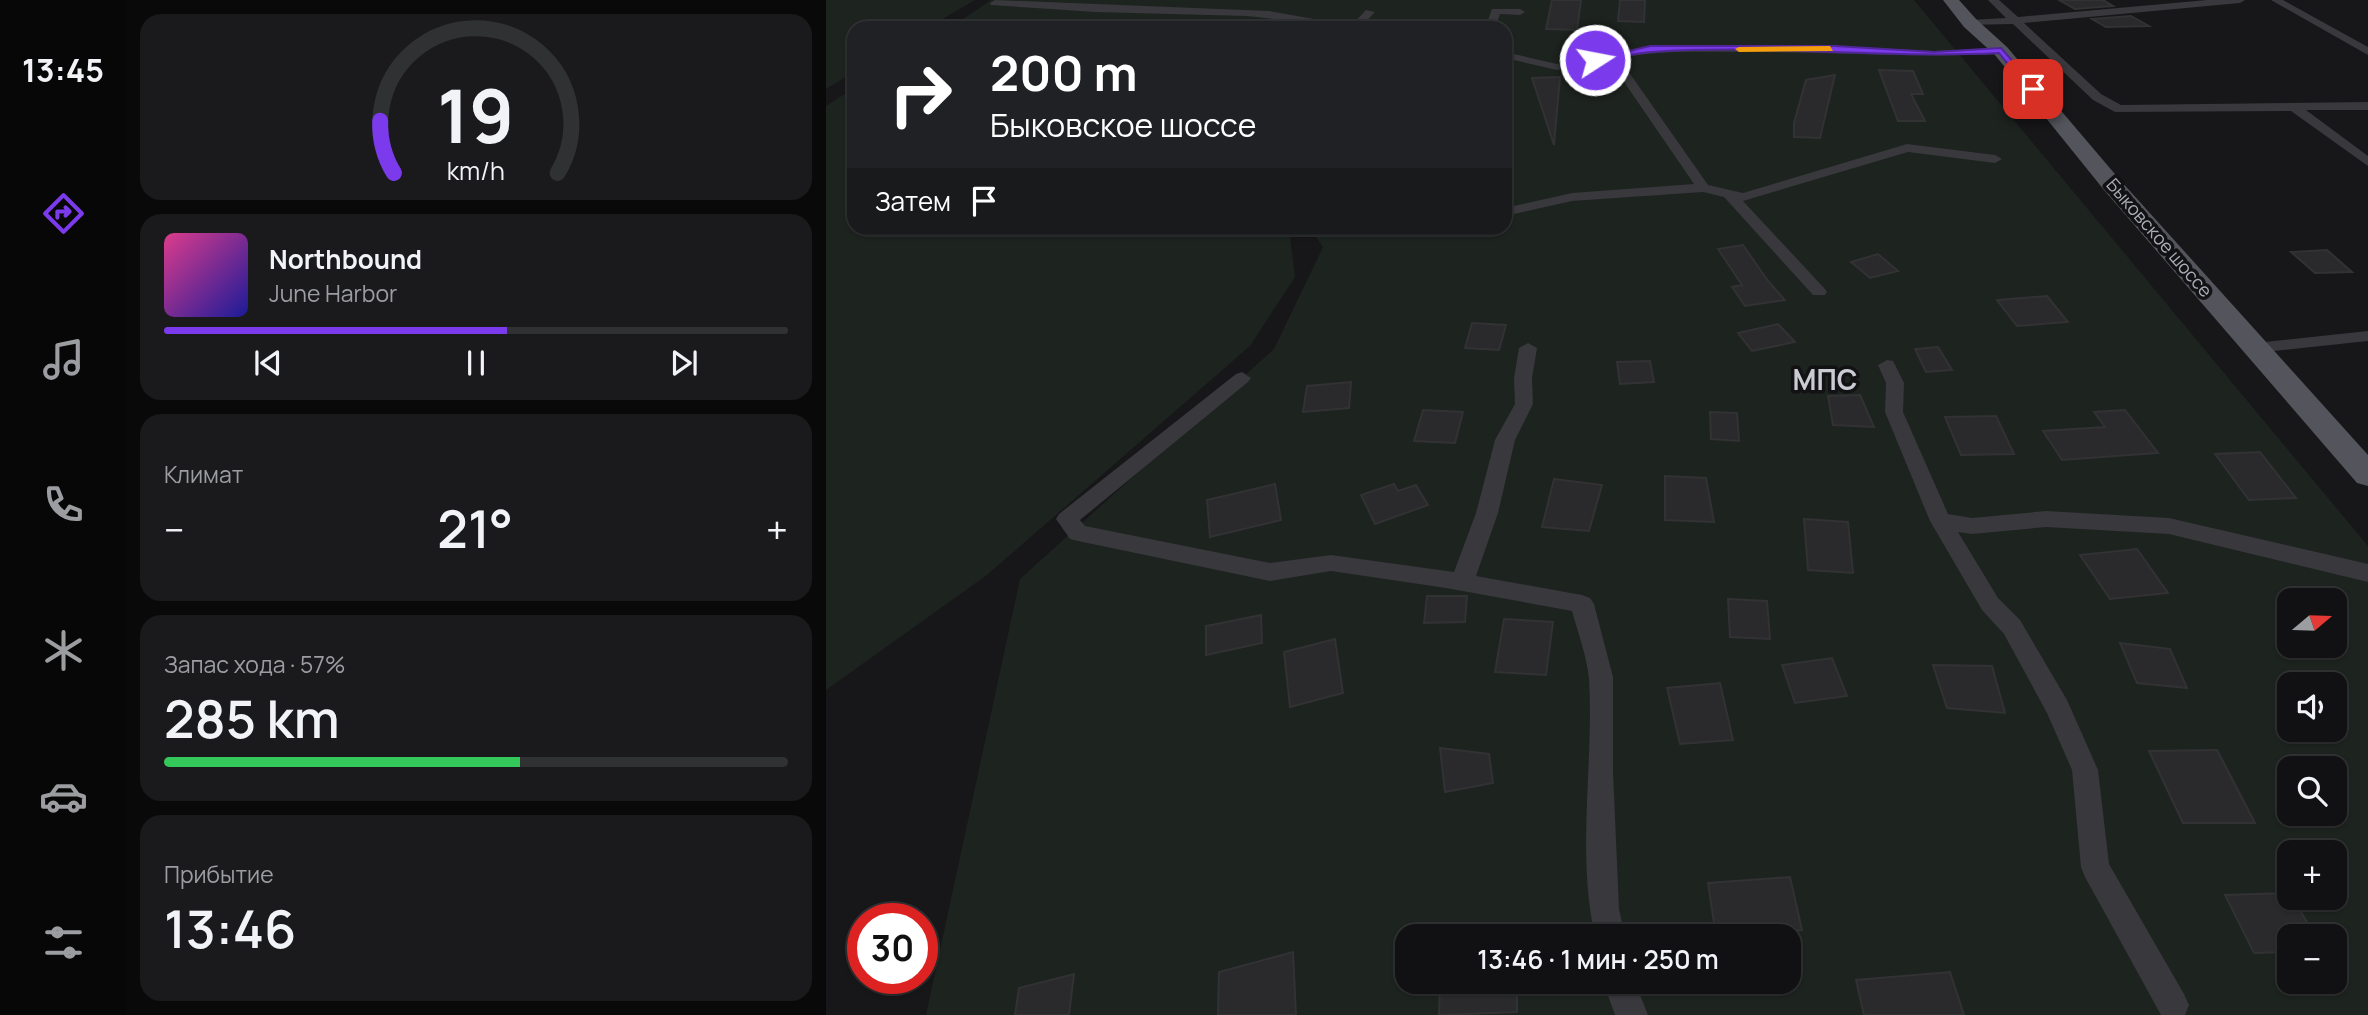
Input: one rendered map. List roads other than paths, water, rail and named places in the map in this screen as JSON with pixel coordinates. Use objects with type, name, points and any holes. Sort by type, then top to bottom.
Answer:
[{"type":"main road","name":"Быковское шоссе","points":[[1951,0],[1970,23],[2001,51],[2112,185],[2368,475]]},
{"type":"street","points":[[1993,0],[2097,97],[2119,109],[2296,109],[2368,106]]},
{"type":"street","points":[[1970,23],[2240,0]]},
{"type":"street","points":[[2276,0],[2368,52]]},
{"type":"street","points":[[995,3],[1153,11],[1255,11],[1308,21]]},
{"type":"street","points":[[1361,21],[1370,12]]},
{"type":"street","points":[[1493,21],[1496,12],[1520,12]]},
{"type":"street","points":[[1512,56],[1557,66],[1650,49],[1835,49],[1934,54],[2001,51]]},
{"type":"street","points":[[1612,57],[1703,188]]},
{"type":"street","points":[[2296,109],[2368,162]]},
{"type":"street","points":[[1512,210],[1572,197],[1703,188],[1743,197],[1907,148],[1995,159]]},
{"type":"street","points":[[1729,194],[1819,292]]},
{"type":"street","points":[[2256,348],[2368,336]]},
{"type":"street","points":[[1462,582],[1487,513],[1505,440],[1524,404],[1523,378],[1528,348]]},
{"type":"street","points":[[1887,365],[1895,383],[1894,412],[1941,522],[1990,604],[2012,627],[2058,708],[2085,770],[2095,867],[2173,1004]]},
{"type":"street","points":[[1242,378],[1067,519],[1078,533],[1270,572],[1331,563],[1462,582],[1582,604],[1601,677],[1600,772],[1604,909],[1607,924]]},
{"type":"street","points":[[1941,522],[1972,526],[2046,519],[2169,526],[2368,573]]},
{"type":"street","points":[[1622,994],[1632,1015]]},
{"type":"district","name":"МПС","points":[[1825,380]]}]
